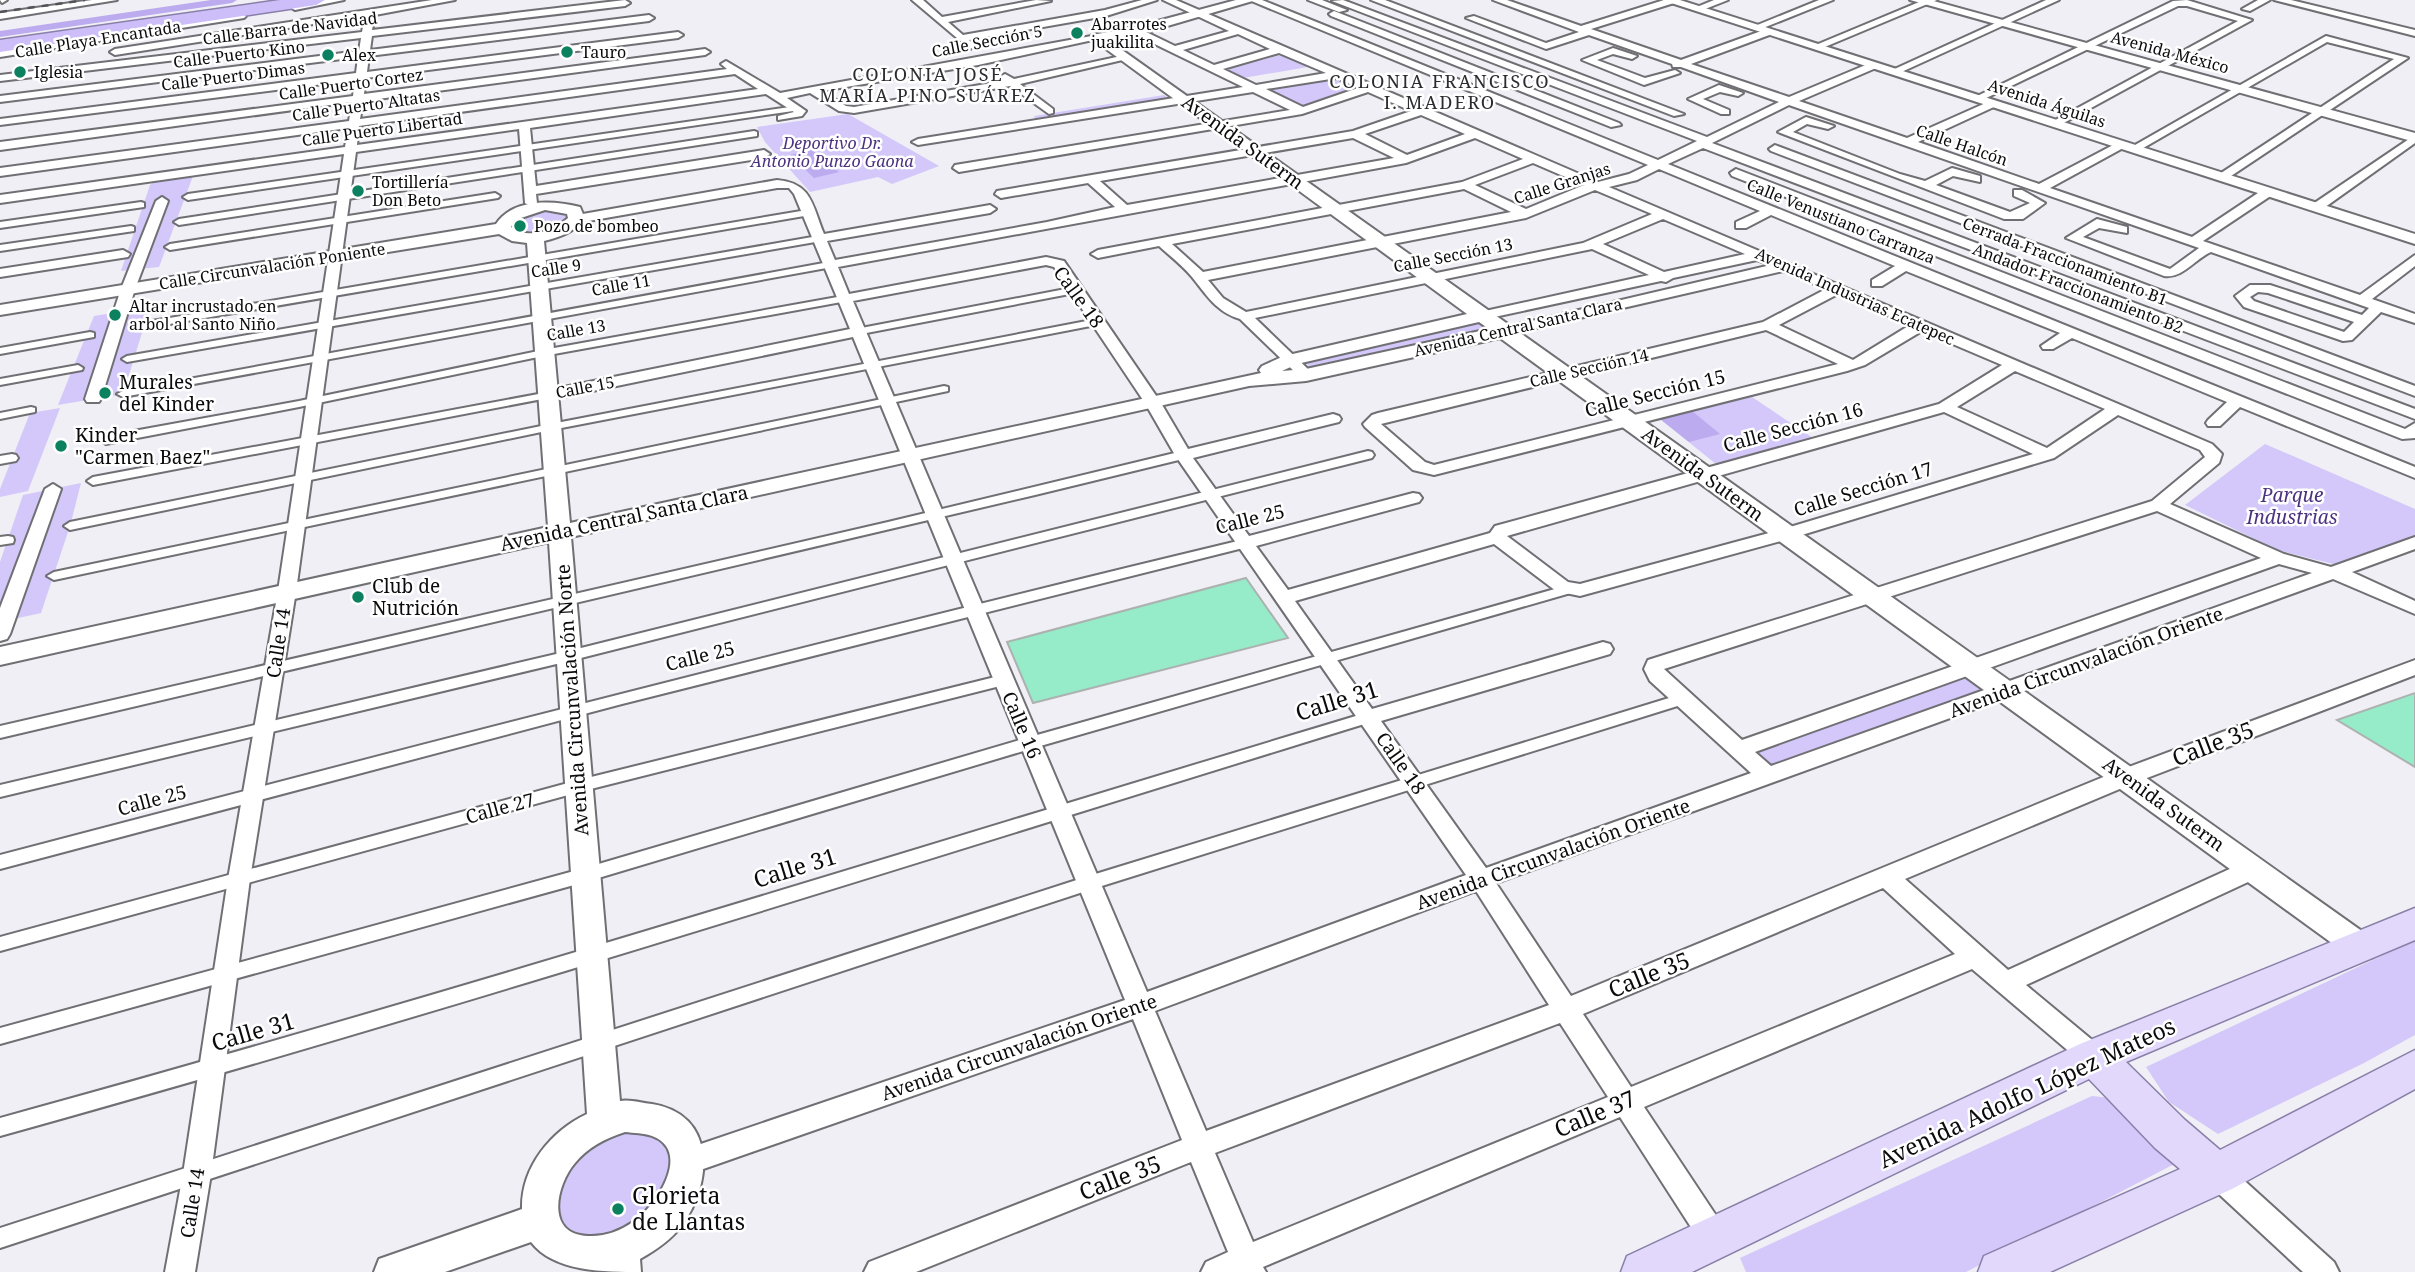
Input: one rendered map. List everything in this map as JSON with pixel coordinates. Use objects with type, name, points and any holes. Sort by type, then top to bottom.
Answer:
[{"type":"highway","points":[[0,44],[290,0]]},
{"type":"highway","points":[[0,44],[316,0]]},
{"type":"main road","name":"Avenida Adolfo López Mateos","points":[[1643,1272],[2094,1057],[2362,948],[2415,923]]},
{"type":"main road","points":[[2094,1057],[2170,1134],[2217,1174]]},
{"type":"main road","points":[[2000,1272],[2217,1174],[2415,1068]]},
{"type":"street","points":[[0,16],[113,0]]},
{"type":"street","points":[[0,54],[339,0]]},
{"type":"street","name":"Calle Playa Encantada","points":[[0,70],[450,0]]},
{"type":"street","points":[[921,0],[1010,82],[1049,111]]},
{"type":"street","points":[[962,38],[1070,19],[1153,0]]},
{"type":"street","name":"Avenida Industrias Ecatepec","points":[[1168,0],[2206,447],[2214,454],[2213,458],[2158,505]]},
{"type":"street","name":"Calle Sección 5","points":[[773,94],[985,60],[1136,31],[1252,0]]},
{"type":"street","name":"Calle Venustiano Carranza","points":[[1252,0],[2415,473]]},
{"type":"street","name":"Cerrada Fraccionamiento B1","points":[[1313,0],[1353,7],[2415,414]]},
{"type":"street","points":[[1376,0],[1678,114],[1656,123]]},
{"type":"street","points":[[1484,13],[1471,19],[1541,45],[1551,45],[1669,0]]},
{"type":"street","name":"Avenida Águilas","points":[[1669,0],[2415,239]]},
{"type":"street","points":[[1697,9],[1723,0]]},
{"type":"street","points":[[1673,66],[1675,74],[1644,82],[1587,60],[1617,51],[1673,66],[1828,0]]},
{"type":"street","points":[[1893,72],[2054,0]]},
{"type":"street","points":[[2054,124],[2160,68],[2265,0]]},
{"type":"street","points":[[2279,0],[2343,15],[2412,37]]},
{"type":"street","points":[[623,1],[797,108],[800,113],[782,118]]},
{"type":"street","name":"Calle Barra de Navidad","points":[[0,78],[623,1]]},
{"type":"street","points":[[940,20],[1045,1]]},
{"type":"street","name":"Avenida Suterm","points":[[1045,1],[1566,373],[1702,474],[2362,948]]},
{"type":"street","points":[[1816,47],[1925,1]]},
{"type":"street","name":"Avenida México","points":[[1925,1],[2415,138]]},
{"type":"street","points":[[1976,99],[2178,2],[2247,14]]},
{"type":"street","name":"Calle Halcón","points":[[1497,5],[1582,32],[1782,104],[1912,144],[2039,195],[2194,249]]},
{"type":"street","points":[[1339,6],[1334,14],[1615,125]]},
{"type":"street","points":[[2332,21],[2355,8]]},
{"type":"street","name":"Calle 14","points":[[180,1272],[197,1174],[239,879],[286,591],[370,13]]},
{"type":"street","name":"Calle Puerto Kino","points":[[0,99],[649,18]]},
{"type":"street","points":[[1136,31],[1303,111]]},
{"type":"street","points":[[1175,50],[1239,31]]},
{"type":"street","name":"Calle Puerto Dimas","points":[[0,122],[678,35]]},
{"type":"street","points":[[1992,104],[1899,151],[1809,120],[1784,132],[2012,216],[2028,210],[2039,195],[2239,90],[2326,39],[2402,57],[2403,60],[2221,177]]},
{"type":"street","points":[[0,166],[6,146],[27,119],[71,47]]},
{"type":"street","points":[[1214,68],[1280,49]]},
{"type":"street","name":"Calle Puerto Cortez","points":[[6,146],[705,52]]},
{"type":"street","points":[[811,89],[847,110],[1010,82],[1126,58]]},
{"type":"street","name":"Calle Granjas","points":[[1200,277],[1526,214],[1596,185],[1633,177],[1782,104],[1872,66]]},
{"type":"street","points":[[918,142],[1024,120],[1179,96],[1239,81],[1321,67]]},
{"type":"street","name":"Calle Puerto Altatas","points":[[0,172],[737,71]]},
{"type":"street","points":[[1024,120],[1049,111],[1254,88],[1337,75]]},
{"type":"street","points":[[959,167],[1303,111],[1368,88]]},
{"type":"street","points":[[1726,112],[1693,99],[1722,88],[1782,104]]},
{"type":"street","name":"Calle Puerto Libertad","points":[[0,199],[524,125],[773,94]]},
{"type":"street","points":[[1609,105],[1632,96]]},
{"type":"street","points":[[188,197],[797,108]]},
{"type":"street","points":[[1001,194],[1355,134],[1421,111]]},
{"type":"street","points":[[1602,120],[1624,111]]},
{"type":"street","points":[[1024,120],[1038,133]]},
{"type":"street","points":[[524,125],[531,199]]},
{"type":"street","points":[[179,222],[754,134]]},
{"type":"street","points":[[1355,134],[1406,159]]},
{"type":"street","name":"Calle 11","points":[[123,394],[1406,159],[1476,134]]},
{"type":"street","points":[[2317,207],[2415,138]]},
{"type":"street","points":[[1049,141],[1060,150]]},
{"type":"street","points":[[1775,149],[2415,391]]},
{"type":"street","points":[[536,249],[502,228],[509,217],[531,199],[764,155]]},
{"type":"street","points":[[1870,165],[1890,155]]},
{"type":"street","points":[[1098,254],[1465,185],[1533,159]]},
{"type":"street","name":"Andador Fraccionamiento B2","points":[[1755,163],[1732,174],[2185,349],[2411,432]]},
{"type":"street","points":[[1926,185],[1957,172],[2039,195]]},
{"type":"street","points":[[1090,178],[1124,209]]},
{"type":"street","name":"Calle 16","points":[[577,216],[788,184],[800,192],[856,332],[1249,1266]]},
{"type":"street","points":[[1465,185],[1526,214]]},
{"type":"street","points":[[2268,192],[2194,249],[2174,272],[2165,273],[2073,238],[2100,223],[2194,249],[2210,248],[2415,318]]},
{"type":"street","points":[[170,247],[495,196]]},
{"type":"street","points":[[531,199],[568,207],[577,216],[563,230],[536,249]]},
{"type":"street","points":[[93,399],[128,289],[162,201]]},
{"type":"street","points":[[0,225],[141,205]]},
{"type":"street","name":"Calle 9","points":[[127,359],[990,209]]},
{"type":"street","points":[[1741,225],[1770,211]]},
{"type":"street","points":[[140,326],[330,295],[536,249],[807,213]]},
{"type":"street","name":"Calle Sección 13","points":[[1245,316],[1592,244],[1664,214]]},
{"type":"street","name":"Calle Circunvalación Poniente","points":[[0,310],[502,228]]},
{"type":"street","points":[[0,248],[131,229]]},
{"type":"street","points":[[1162,242],[1200,277],[1200,283],[1232,312],[1245,316],[1306,375]]},
{"type":"street","points":[[1592,244],[1686,288]]},
{"type":"street","name":"Avenida Circunvalación Norte","points":[[536,249],[605,1122]]},
{"type":"street","points":[[0,273],[123,254]]},
{"type":"street","name":"Avenida Central Santa Clara","points":[[1248,380],[1291,360],[1760,255]]},
{"type":"street","points":[[2363,300],[2415,259]]},
{"type":"street","name":"Calle 18","points":[[1053,261],[1059,264],[1153,403],[1211,496],[1482,879],[1715,1239]]},
{"type":"street","name":"Calle 13","points":[[106,440],[543,354],[1053,261]]},
{"type":"street","name":"Avenida Central Santa Clara","points":[[0,656],[1248,380],[1306,375],[1786,266]]},
{"type":"street","points":[[1877,283],[1904,266]]},
{"type":"street","points":[[2363,320],[2264,287],[2255,288],[2242,296],[2249,304],[2343,337],[2347,337],[2379,306]]},
{"type":"street","name":"Calle Sección 14","points":[[1398,448],[1373,426],[1373,420],[1768,325],[1838,289]]},
{"type":"street","name":"Calle 15","points":[[93,481],[1076,290]]},
{"type":"street","points":[[70,526],[551,427],[1097,322]]},
{"type":"street","points":[[1768,325],[1852,365]]},
{"type":"street","name":"Calle Sección 15","points":[[1398,448],[1419,466],[1434,470],[1852,365],[1921,325]]},
{"type":"street","points":[[2048,346],[2071,333]]},
{"type":"street","points":[[2185,349],[2204,334]]},
{"type":"street","points":[[0,351],[90,335]]},
{"type":"street","points":[[2282,364],[2299,348]]},
{"type":"street","name":"Calle Sección 16","points":[[1497,537],[1501,530],[1945,407],[2013,365]]},
{"type":"street","points":[[0,382],[78,368]]},
{"type":"street","points":[[54,576],[944,389]]},
{"type":"street","points":[[2214,423],[2237,401]]},
{"type":"street","points":[[1945,407],[2048,455]]},
{"type":"street","name":"Calle Sección 17","points":[[1569,589],[1580,590],[1786,534],[2048,455],[2116,409]]},
{"type":"street","points":[[0,415],[31,410]]},
{"type":"street","points":[[0,732],[273,665],[934,517],[1333,419]]},
{"type":"street","points":[[0,791],[569,656],[1368,455]]},
{"type":"street","points":[[0,635],[53,489]]},
{"type":"street","name":"Calle 25","points":[[0,862],[573,710],[973,608],[1246,543],[1413,498]]},
{"type":"street","points":[[1768,775],[1657,676],[1654,669],[1659,663],[2158,505],[2278,558],[2335,574],[2415,608]]},
{"type":"street","points":[[1283,598],[1497,537],[1569,589]]},
{"type":"street","name":"Avenida Circunvalación Oriente","points":[[689,1161],[1141,1005],[1768,775],[2335,574],[2415,543]]},
{"type":"street","name":"Avenida Circunvalación Oriente","points":[[1739,749],[1974,668],[2278,558]]},
{"type":"street","points":[[0,1036],[585,874],[1569,589]]},
{"type":"street","name":"Calle 31","points":[[0,1128],[212,1070],[592,957],[1059,811],[1603,649]]},
{"type":"street","name":"Calle 35","points":[[879,1272],[1198,1147],[1567,1009],[2126,777],[2415,667]]},
{"type":"street","name":"Calle 27","points":[[0,944],[579,786],[1003,680]]},
{"type":"street","points":[[0,1238],[1090,883],[1682,698]]},
{"type":"street","points":[[2006,982],[2253,869]]},
{"type":"street","points":[[1887,877],[1975,957],[2094,1057]]},
{"type":"street","name":"Calle 37","points":[[1216,1272],[1249,1266],[1626,1101],[1975,957]]},
{"type":"street","points":[[635,1116],[662,1121],[676,1130],[685,1144],[689,1161],[687,1182],[671,1213],[622,1261],[579,1255],[561,1249],[548,1237],[540,1221],[539,1199],[546,1175],[561,1153],[581,1135],[605,1122],[635,1116]]},
{"type":"street","points":[[2217,1174],[2324,1272]]},
{"type":"street","points":[[392,1272],[540,1221]]},
{"type":"green space","points":[[1281,55],[1308,67],[1243,78],[1223,69]]},
{"type":"green space","points":[[1336,78],[1359,88],[1307,107],[1269,89]]},
{"type":"green space","points":[[1164,95],[1169,99],[1036,121],[1034,116]]},
{"type":"green space","name":"Deportivo Dr. Antonio Punzo Gaona","points":[[848,114],[939,166],[892,184],[878,177],[810,192],[765,142],[757,127]]},
{"type":"green space","points":[[193,176],[159,267],[121,271],[150,185],[154,182]]},
{"type":"green space","points":[[568,207],[572,225],[526,237],[503,223],[519,212]]},
{"type":"green space","points":[[150,307],[123,394],[58,405],[94,316]]},
{"type":"green space","points":[[1477,321],[1490,330],[1312,370],[1304,360]]},
{"type":"green space","points":[[1752,397],[1813,438],[1716,464],[1660,419]]},
{"type":"green space","points":[[60,408],[28,491],[0,497],[0,489],[30,413]]},
{"type":"green space","name":"Parque Industrias","points":[[2265,444],[2415,509],[2415,536],[2337,565],[2277,550],[2185,505]]},
{"type":"green space","points":[[81,483],[70,526],[41,613],[0,622],[0,562],[23,495]]},
{"type":"green space","points":[[1970,675],[1988,689],[1770,765],[1755,750]]},
{"type":"green space","points":[[2415,940],[2415,1035],[2364,1063],[2218,1134],[2169,1102],[2146,1067]]},
{"type":"green space","points":[[2092,1096],[2145,1102],[2184,1159],[1966,1272],[1746,1272],[1740,1258]]},
{"type":"green space","points":[[635,1124],[678,1151],[654,1229],[559,1252],[546,1179],[561,1159]]},
{"type":"shaded area","points":[[812,150],[839,172],[814,178],[790,155]]},
{"type":"shaded area","points":[[1692,411],[1720,434],[1689,442],[1660,419]]},
{"type":"building","points":[[1246,578],[1288,638],[1033,703],[1007,642]]},
{"type":"building","points":[[2415,693],[2415,767],[2337,720]]},
{"type":"waterway","points":[[0,34],[232,0]]},
{"type":"railway","points":[[0,12],[85,0]]},
{"type":"place","name":"Abarrotes juakilita","points":[[1077,33]]},
{"type":"place","name":"Tauro","points":[[567,52]]},
{"type":"place","name":"Alex","points":[[328,55]]},
{"type":"place","name":"Iglesia","points":[[20,72]]},
{"type":"place","name":"Tortillería Don Beto","points":[[358,191]]},
{"type":"place","name":"Pozo de bombeo","points":[[520,226]]},
{"type":"place","name":"Altar incrustado en arbol al Santo Niño","points":[[115,315]]},
{"type":"place","name":"Murales del Kinder","points":[[105,393]]},
{"type":"place","name":"Kinder \"Carmen Baez\"","points":[[61,446]]},
{"type":"place","name":"Club de Nutrición","points":[[358,597]]},
{"type":"place","name":"Glorieta de Llantas","points":[[618,1209]]},
{"type":"district","name":"COLONIA JOSÉ MARÍA PINO SUÁREZ","points":[[928,85]]},
{"type":"district","name":"COLONIA FRANCISCO I. MADERO","points":[[1440,92]]}]
